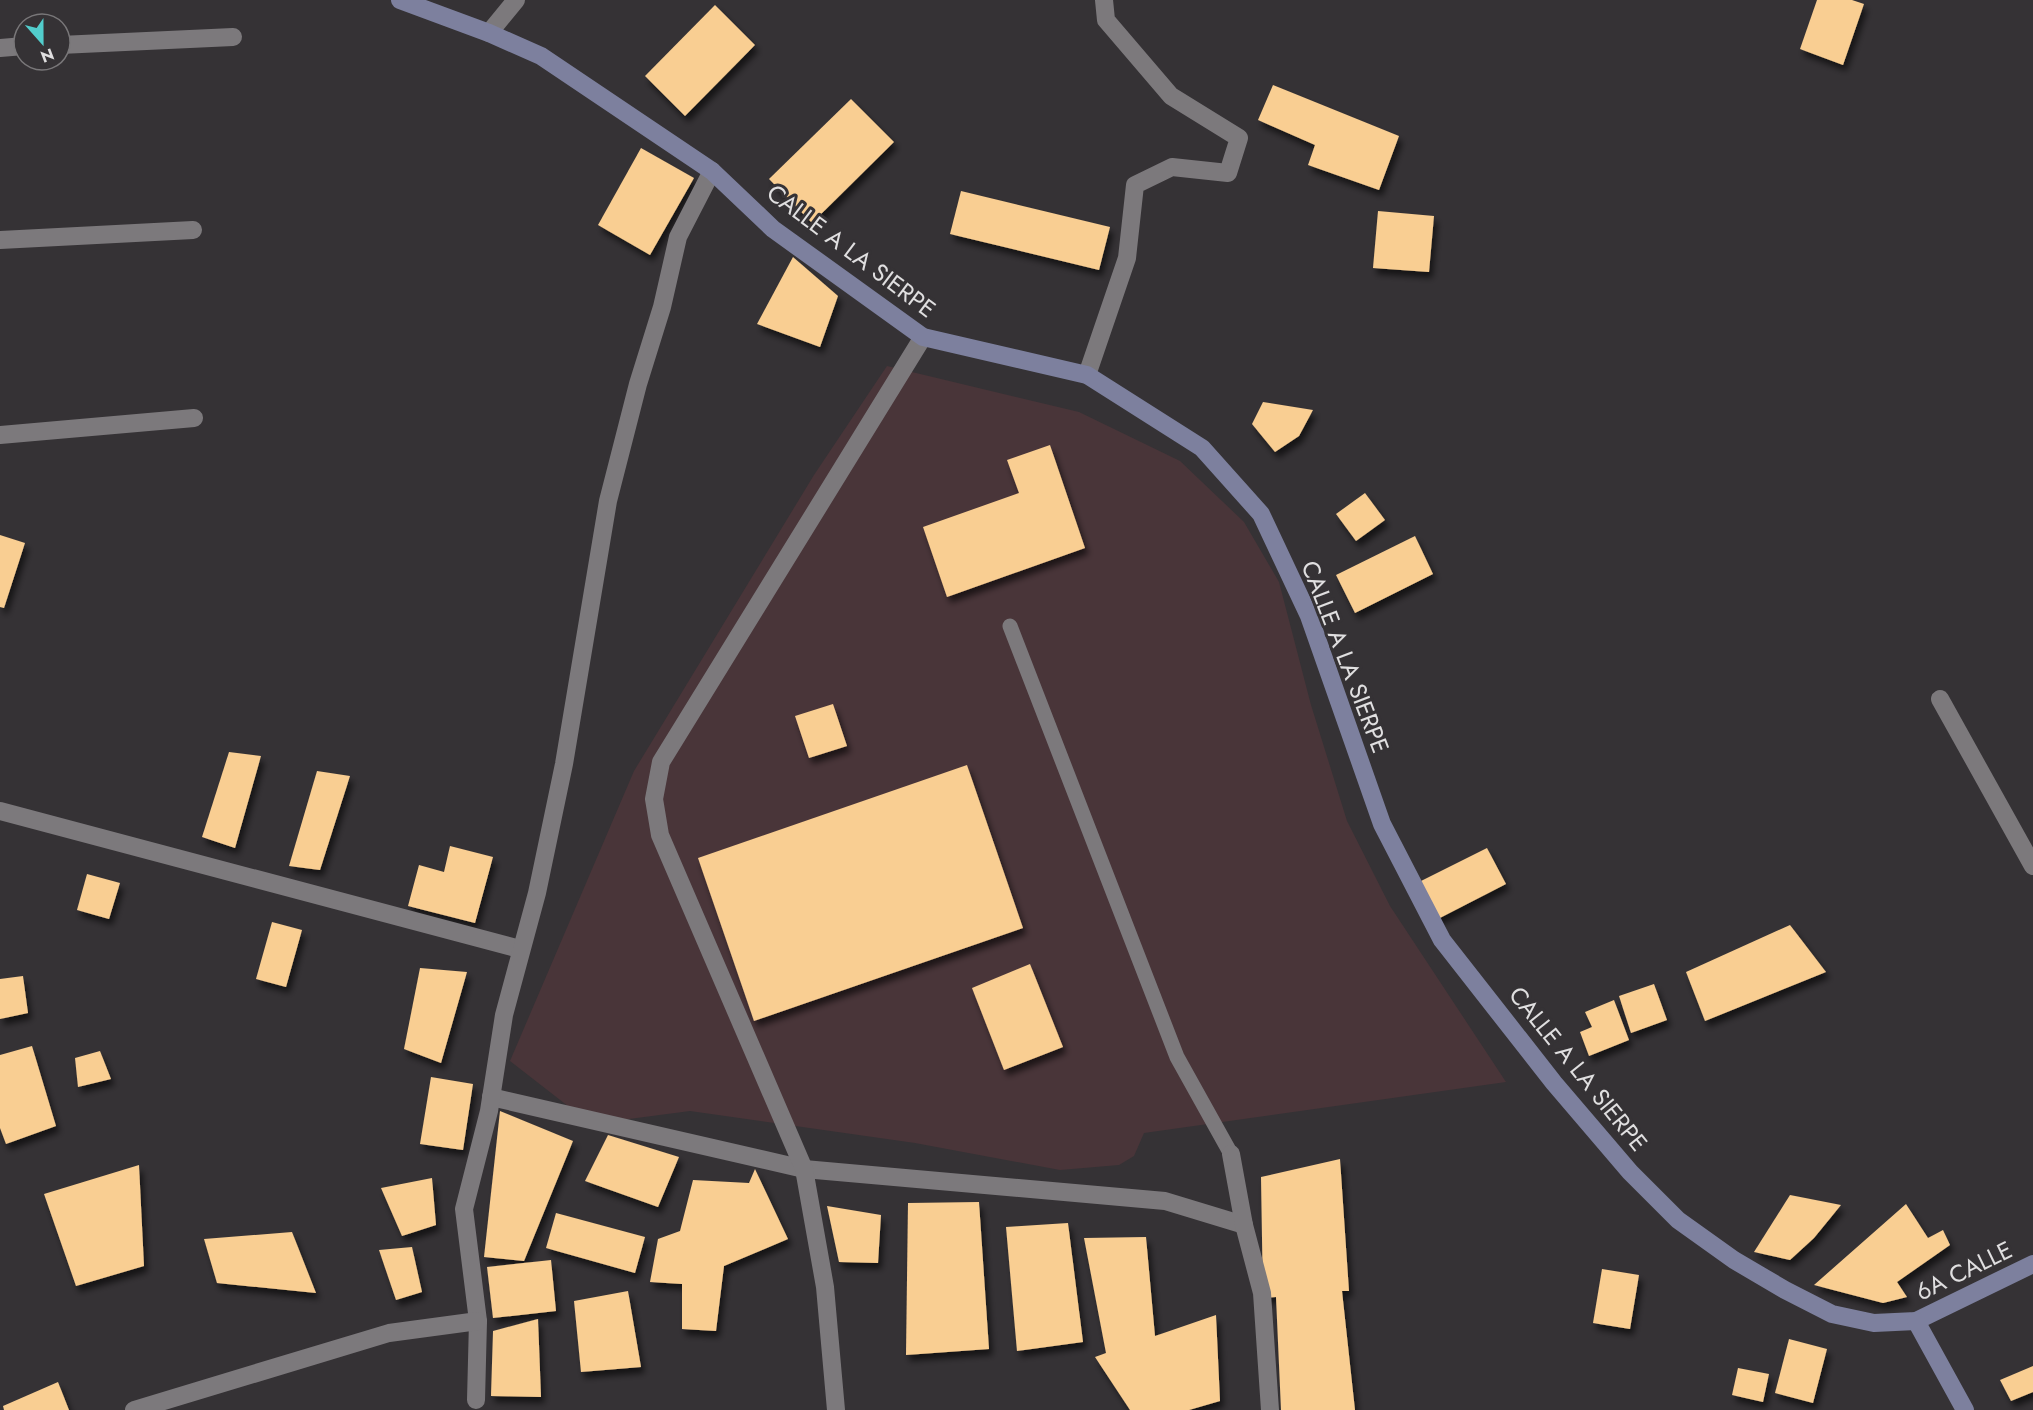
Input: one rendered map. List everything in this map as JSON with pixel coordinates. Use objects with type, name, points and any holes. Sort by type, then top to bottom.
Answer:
[{"type":"street","name":"CALLE A LA SIERPE","points":[[400,0],[489,33],[541,56],[712,171],[773,228],[923,337],[1087,375],[1202,448],[1261,514],[1309,616],[1382,824],[1442,940],[1554,1083],[1630,1172],[1678,1220],[1734,1260],[1832,1314],[1874,1323],[1916,1321]]},
{"type":"street","points":[[489,33],[516,0]]},
{"type":"street","points":[[1087,375],[1127,258],[1135,185],[1172,167],[1228,173],[1239,138],[1171,96],[1107,20],[1104,0]]},
{"type":"street","points":[[72,44],[233,37]]},
{"type":"street","points":[[476,1400],[478,1322],[464,1209],[491,1097],[504,1015],[537,893],[564,764],[611,490],[638,384],[662,307],[678,237],[712,171]]},
{"type":"street","points":[[0,240],[193,230]]},
{"type":"street","points":[[836,1410],[825,1287],[804,1169],[660,835],[654,800],[661,762],[923,337]]},
{"type":"street","points":[[0,435],[194,418]]},
{"type":"street","points":[[1940,699],[2033,866]]},
{"type":"street","points":[[0,811],[520,949]]},
{"type":"street","points":[[491,1097],[804,1169],[1165,1201],[1244,1225]]},
{"type":"street","points":[[1231,1154],[1244,1225],[1262,1293],[1270,1410]]},
{"type":"street","name":"6A CALLE","points":[[1916,1321],[2033,1264]]},
{"type":"street","points":[[1916,1321],[1965,1410]]},
{"type":"street","points":[[135,1410],[389,1333],[478,1322]]},
{"type":"lane","points":[[1010,626],[1177,1057],[1231,1154]]},
{"type":"shaded area","points":[[887,366],[1079,412],[1180,461],[1244,522],[1279,582],[1311,705],[1347,821],[1390,906],[1506,1082],[1144,1133],[1134,1156],[1119,1165],[1060,1170],[915,1143],[690,1111],[591,1124],[510,1061],[634,771],[814,475]]},
{"type":"building","points":[[1817,0],[1852,0],[1864,4],[1843,65],[1800,49]]},
{"type":"building","points":[[715,5],[755,45],[685,116],[645,76]]},
{"type":"building","points":[[1273,85],[1399,136],[1379,190],[1308,165],[1315,145],[1258,120]]},
{"type":"building","points":[[851,99],[894,142],[812,223],[769,179]]},
{"type":"building","points":[[641,148],[694,178],[650,255],[598,225]]},
{"type":"building","points":[[961,191],[1110,227],[1099,270],[950,234]]},
{"type":"building","points":[[1378,211],[1434,216],[1429,272],[1373,268]]},
{"type":"building","points":[[793,257],[838,296],[820,347],[757,324]]},
{"type":"building","points":[[1263,402],[1313,410],[1299,436],[1275,452],[1252,424]]},
{"type":"building","points":[[1050,445],[1085,548],[947,597],[923,527],[1019,493],[1007,460]]},
{"type":"building","points":[[1365,493],[1385,520],[1356,541],[1336,514]]},
{"type":"building","points":[[0,535],[25,543],[4,608],[0,607]]},
{"type":"building","points":[[1415,536],[1433,574],[1355,613],[1336,575]]},
{"type":"building","points":[[833,704],[847,746],[809,758],[795,716]]},
{"type":"building","points":[[229,752],[261,756],[235,848],[202,837]]},
{"type":"building","points":[[967,765],[1023,928],[754,1021],[698,858]]},
{"type":"building","points":[[317,771],[350,776],[320,870],[289,866]]},
{"type":"building","points":[[450,846],[493,857],[475,923],[408,906],[419,865],[444,872]]},
{"type":"building","points":[[1487,848],[1506,884],[1434,921],[1415,884]]},
{"type":"building","points":[[87,874],[120,883],[109,919],[77,910]]},
{"type":"building","points":[[272,922],[302,930],[286,987],[256,979]]},
{"type":"building","points":[[1790,925],[1826,972],[1705,1021],[1686,972]]},
{"type":"building","points":[[1030,964],[1063,1047],[1004,1070],[972,988]]},
{"type":"building","points":[[420,968],[467,972],[441,1063],[404,1049]]},
{"type":"building","points":[[23,976],[28,1013],[0,1019],[0,979]]},
{"type":"building","points":[[1654,984],[1667,1020],[1631,1033],[1619,996]]},
{"type":"building","points":[[1614,1000],[1629,1040],[1589,1056],[1580,1032],[1592,1027],[1585,1012]]},
{"type":"building","points":[[32,1046],[56,1126],[6,1144],[0,1128],[0,1055]]},
{"type":"building","points":[[100,1051],[111,1079],[78,1087],[75,1058]]},
{"type":"building","points":[[431,1077],[473,1084],[463,1150],[420,1144]]},
{"type":"building","points":[[500,1111],[573,1141],[524,1261],[484,1257]]},
{"type":"building","points":[[608,1135],[679,1157],[658,1207],[585,1181]]},
{"type":"building","points":[[1340,1159],[1349,1291],[1342,1291],[1355,1410],[1281,1410],[1276,1297],[1263,1298],[1261,1177]]},
{"type":"building","points":[[139,1165],[144,1266],[76,1286],[44,1194]]},
{"type":"building","points":[[755,1169],[788,1239],[724,1266],[716,1331],[682,1329],[682,1284],[650,1282],[658,1239],[680,1231],[693,1180],[749,1183]]},
{"type":"building","points":[[432,1178],[436,1225],[402,1236],[381,1188]]},
{"type":"building","points":[[1790,1195],[1841,1205],[1814,1238],[1790,1260],[1754,1252]]},
{"type":"building","points":[[979,1202],[989,1349],[906,1355],[908,1203]]},
{"type":"building","points":[[1906,1204],[1928,1238],[1943,1230],[1950,1245],[1897,1282],[1907,1297],[1883,1303],[1814,1285]]},
{"type":"building","points":[[827,1206],[881,1215],[878,1263],[839,1262]]},
{"type":"building","points":[[556,1213],[645,1237],[635,1273],[546,1248]]},
{"type":"building","points":[[1068,1223],[1083,1342],[1017,1351],[1006,1227]]},
{"type":"building","points":[[292,1232],[316,1293],[217,1283],[204,1239]]},
{"type":"building","points":[[1146,1237],[1155,1336],[1216,1315],[1220,1401],[1189,1410],[1130,1410],[1095,1357],[1106,1353],[1084,1238]]},
{"type":"building","points":[[412,1247],[422,1292],[396,1300],[379,1250]]},
{"type":"building","points":[[551,1260],[556,1311],[493,1318],[487,1267]]},
{"type":"building","points":[[1602,1269],[1639,1275],[1630,1329],[1593,1323]]},
{"type":"building","points":[[628,1291],[641,1367],[581,1372],[574,1301]]},
{"type":"building","points":[[538,1319],[541,1397],[491,1396],[493,1331]]},
{"type":"building","points":[[1789,1339],[1827,1349],[1813,1403],[1775,1393]]},
{"type":"building","points":[[2033,1366],[2033,1392],[2011,1401],[2000,1380]]},
{"type":"building","points":[[1738,1368],[1769,1374],[1763,1402],[1732,1395]]},
{"type":"building","points":[[58,1382],[69,1410],[4,1410],[3,1406]]}]
